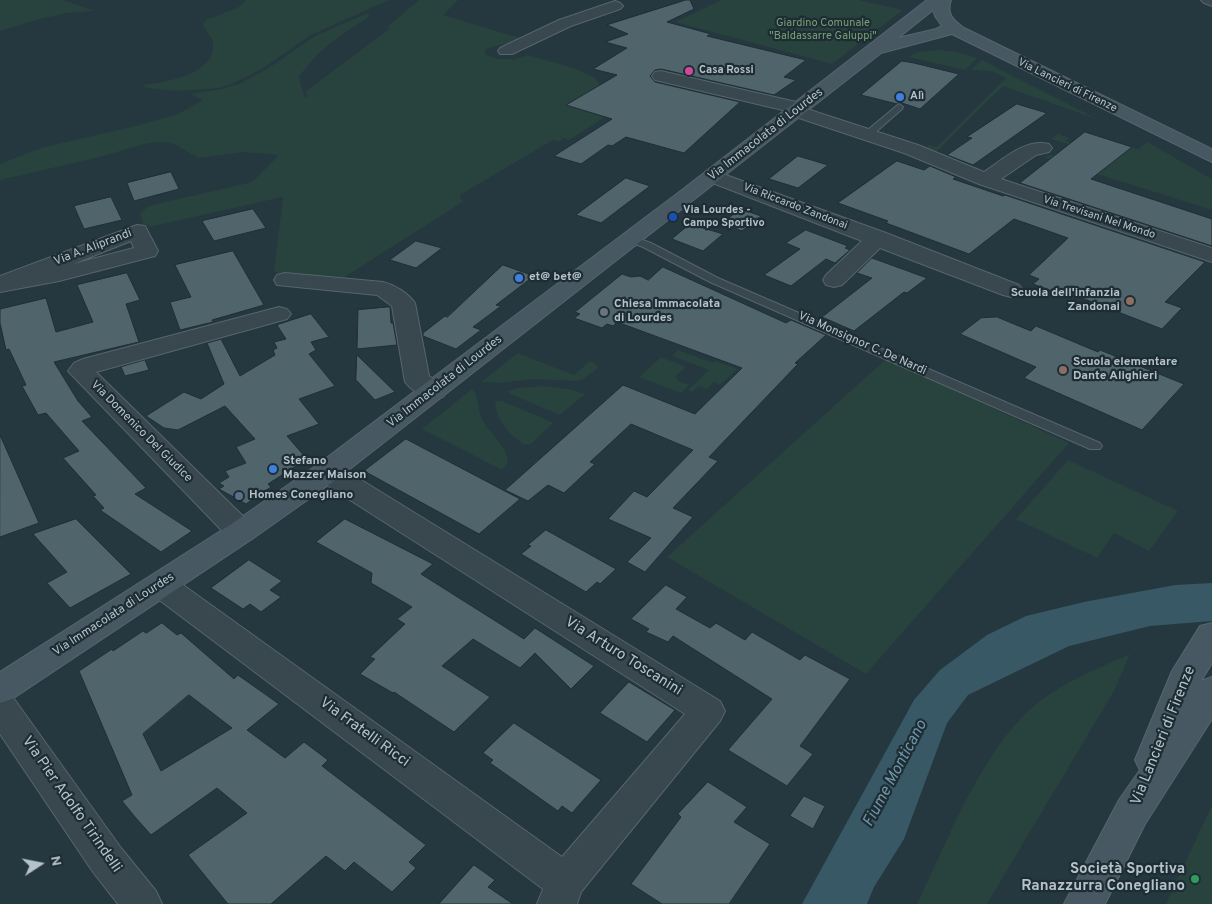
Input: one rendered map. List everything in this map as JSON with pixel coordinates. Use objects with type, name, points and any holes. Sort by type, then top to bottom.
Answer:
[{"type":"street","points":[[506,51],[565,23],[621,4],[591,0]]},
{"type":"street","name":"Via Immacolata di Lourdes","points":[[0,689],[241,532],[327,472],[873,51],[905,33],[937,0]]},
{"type":"street","points":[[943,0],[940,7],[943,18],[952,27]]},
{"type":"street","name":"Via Immacolata di Lourdes","points":[[905,33],[941,33],[952,27]]},
{"type":"street","name":"Via Lancieri di Firenze","points":[[952,27],[1212,156]]},
{"type":"street","name":"Via Immacolata di Lourdes","points":[[905,33],[991,48]]},
{"type":"street","name":"Via Trevisani Nel Mondo","points":[[661,76],[798,110],[868,135],[915,146],[922,155],[986,180],[1212,255]]},
{"type":"street","points":[[986,180],[1029,151],[1042,148]]},
{"type":"street","name":"Via Riccardo Zandonai","points":[[712,176],[1011,290]]},
{"type":"street","name":"Via A. Aliprandi","points":[[137,231],[147,251],[59,274],[0,284],[137,231]]},
{"type":"street","points":[[834,280],[878,238]]},
{"type":"street","points":[[285,280],[383,288],[403,303],[418,382],[434,391]]},
{"type":"street","name":"Via Domenico Del Giudice","points":[[241,532],[81,371],[82,368],[92,364],[279,314]]},
{"type":"street","name":"Via Arturo Toscanini","points":[[327,472],[708,711],[561,893]]},
{"type":"street","name":"Via Fratelli Ricci","points":[[161,585],[561,893]]},
{"type":"street","name":"Via Lancieri di Firenze","points":[[1084,904],[1201,679],[1212,635]]},
{"type":"street","name":"Via Pier Adolfo Tirindelli","points":[[0,706],[107,860],[142,904]]},
{"type":"lane","points":[[868,135],[899,107]]},
{"type":"lane","name":"Via Monsignor C. De Nardi","points":[[631,239],[647,245],[714,280],[1095,446]]},
{"type":"green space","points":[[0,0],[64,0],[94,11],[68,13],[0,31]]},
{"type":"green space","points":[[246,0],[389,0],[311,35],[262,69],[220,88],[176,91],[147,88],[141,85],[162,82],[186,75],[206,63],[212,55],[213,44],[203,24],[206,20],[239,7]]},
{"type":"green space","points":[[419,0],[458,0],[443,15],[523,39],[485,49],[486,55],[497,59],[513,60],[527,55],[574,68],[595,78],[600,85],[566,105],[605,117],[569,140],[564,138],[558,142],[553,140],[460,195],[460,198],[464,201],[340,280],[284,276],[274,271],[283,197],[149,227],[143,223],[140,214],[148,206],[248,183],[254,180],[279,155],[244,152],[198,158],[172,143],[161,142],[144,144],[100,157],[0,180],[0,164],[44,147],[176,115],[203,100],[190,94],[239,84],[267,69],[315,36],[368,13],[369,17],[322,50],[299,77],[304,96],[307,98],[306,91],[389,29],[388,26]]},
{"type":"green space","name":"Giardino Comunale \"Baldassarre Galuppi\"","points":[[721,0],[859,0],[903,10],[832,64],[675,22]]},
{"type":"green space","points":[[940,50],[957,52],[977,58],[965,70],[908,57],[917,52]]},
{"type":"green space","points":[[982,60],[1099,120],[1003,86],[935,153],[926,148],[929,145],[937,147],[1006,78],[991,71],[971,70]]},
{"type":"green space","points":[[1058,134],[1070,138],[1066,141],[1108,154],[1124,151],[1132,147],[1139,149],[1147,142],[1212,179],[1212,210],[1043,157],[1062,153],[1071,145],[1051,139]]},
{"type":"green space","points":[[678,350],[713,363],[716,361],[737,369],[720,385],[714,382],[707,389],[698,386],[692,392],[688,390],[709,370],[672,356]]},
{"type":"green space","points":[[518,353],[574,375],[590,361],[596,364],[598,368],[582,380],[576,381],[534,379],[500,383],[481,382]]},
{"type":"green space","points":[[661,357],[686,367],[676,376],[678,381],[689,385],[681,393],[639,377]]},
{"type":"green space","points":[[886,359],[1069,443],[866,674],[667,557]]},
{"type":"green space","points":[[543,386],[569,389],[585,394],[560,415],[510,394],[508,391],[518,388]]},
{"type":"green space","points":[[472,389],[476,396],[482,419],[508,458],[502,470],[422,429]]},
{"type":"green space","points":[[502,401],[552,422],[552,424],[531,444],[525,445],[514,437],[501,422],[496,410],[495,403]]},
{"type":"green space","points":[[1068,460],[1178,511],[1149,551],[1114,533],[1097,558],[1016,519]]},
{"type":"green space","points":[[1130,654],[1114,691],[987,904],[917,904],[951,830],[977,780],[991,756],[1024,715],[1061,687]]},
{"type":"green space","name":"Società Sportiva Ranazzurra Conegliano","points":[[1212,805],[1212,904],[1166,904]]},
{"type":"water","name":"Fiume Monticano","points":[[1212,583],[1212,621],[1150,626],[1069,646],[968,695],[947,723],[904,839],[874,887],[867,904],[802,904],[914,700],[940,670],[987,635],[1026,616],[1084,602],[1175,585]]},
{"type":"building","points":[[690,0],[694,9],[667,22],[711,34],[707,36],[806,60],[784,77],[796,80],[774,95],[661,69],[655,70],[650,76],[655,82],[740,102],[684,153],[626,137],[612,146],[608,145],[581,164],[554,156],[612,119],[566,105],[617,75],[593,69],[627,48],[605,42],[628,34],[607,25]]},
{"type":"building","points":[[902,61],[959,74],[920,109],[899,102],[897,104],[861,95]]},
{"type":"building","points":[[1017,104],[1047,113],[973,165],[947,155],[972,138],[967,137]]},
{"type":"building","points":[[1085,132],[1132,147],[1091,179],[1212,219],[1212,246],[1020,183]]},
{"type":"building","points":[[798,156],[828,165],[798,188],[769,179]]},
{"type":"building","points":[[897,161],[924,170],[930,166],[956,177],[953,179],[1205,262],[1165,302],[1182,308],[1162,329],[1074,295],[1071,298],[1033,284],[1039,279],[1029,275],[1068,238],[1014,219],[969,254],[838,203]]},
{"type":"building","points":[[171,172],[179,189],[134,201],[127,183]]},
{"type":"building","points":[[626,178],[650,186],[601,223],[576,215]]},
{"type":"building","points":[[111,197],[122,220],[84,229],[74,206]]},
{"type":"building","points":[[253,209],[266,228],[214,241],[202,221]]},
{"type":"building","points":[[741,209],[761,216],[742,231],[722,223]]},
{"type":"building","points":[[690,224],[723,234],[703,251],[672,239]]},
{"type":"building","points":[[806,230],[848,246],[845,248],[850,250],[835,263],[826,259],[791,286],[764,275],[800,249],[786,243]]},
{"type":"building","points":[[416,241],[442,248],[416,268],[390,260]]},
{"type":"building","points":[[233,251],[264,305],[212,320],[213,322],[180,330],[170,302],[191,297],[175,265]]},
{"type":"building","points":[[872,258],[927,278],[907,293],[904,292],[854,331],[822,317],[872,278],[857,273]]},
{"type":"building","points":[[503,265],[534,276],[496,305],[501,306],[473,327],[481,330],[456,349],[423,336],[423,333],[445,316],[447,317]]},
{"type":"building","points":[[663,267],[786,323],[791,320],[826,335],[795,363],[798,364],[709,457],[718,461],[673,508],[693,517],[645,572],[627,562],[651,538],[608,519],[634,491],[647,497],[693,450],[631,424],[590,462],[595,464],[564,493],[548,485],[528,501],[505,490],[623,385],[695,414],[742,368],[617,322],[613,326],[607,324],[602,328],[574,318],[580,314],[575,312],[622,274],[631,277],[640,276],[648,280]]},
{"type":"building","points":[[127,273],[140,300],[126,304],[139,342],[54,362],[78,401],[92,417],[82,421],[146,488],[135,494],[192,531],[161,552],[100,510],[104,508],[93,496],[96,495],[63,458],[79,451],[46,413],[38,415],[22,386],[26,385],[9,349],[6,350],[0,323],[0,309],[46,298],[56,332],[93,322],[77,285]]},
{"type":"building","points":[[390,307],[391,323],[393,323],[397,345],[357,349],[358,310]]},
{"type":"building","points":[[311,314],[329,337],[311,342],[316,350],[309,354],[335,386],[299,399],[319,424],[287,436],[307,459],[268,484],[271,487],[246,504],[219,489],[224,486],[219,483],[229,477],[225,471],[246,463],[236,447],[255,439],[225,406],[178,430],[164,428],[146,416],[184,392],[201,399],[224,384],[207,343],[221,339],[240,376],[275,355],[273,350],[277,348],[274,342],[286,339],[277,325]]},
{"type":"building","points":[[997,317],[1031,331],[1036,326],[1098,352],[1100,350],[1184,384],[1142,430],[1024,378],[1036,367],[960,334],[981,318]]},
{"type":"building","points":[[357,355],[395,392],[375,400],[356,380]]},
{"type":"building","points":[[145,360],[149,370],[125,376],[121,367]]},
{"type":"building","points":[[0,435],[39,523],[0,537]]},
{"type":"building","points":[[406,439],[520,499],[479,534],[364,471]]},
{"type":"building","points":[[76,519],[131,574],[70,608],[47,583],[67,572],[33,534]]},
{"type":"building","points":[[345,519],[433,564],[421,574],[524,639],[535,628],[594,666],[571,689],[535,653],[520,668],[473,639],[442,666],[490,697],[454,732],[394,692],[360,674],[375,659],[370,657],[405,624],[397,619],[412,607],[371,583],[372,573],[316,542]]},
{"type":"building","points":[[546,530],[616,569],[600,584],[597,582],[586,592],[521,554],[531,546],[528,545]]},
{"type":"building","points":[[249,560],[282,581],[270,590],[281,597],[261,612],[250,604],[243,609],[211,588]]},
{"type":"building","points":[[666,585],[687,597],[676,609],[710,628],[716,623],[745,640],[752,632],[800,660],[805,655],[850,679],[800,746],[813,754],[787,786],[728,750],[772,699],[673,636],[668,642],[646,632],[649,629],[631,619]]},
{"type":"building","points":[[162,623],[177,635],[181,633],[234,679],[238,675],[279,704],[247,730],[285,758],[304,742],[328,760],[322,766],[426,845],[409,862],[416,868],[392,892],[354,862],[345,871],[326,856],[271,904],[228,904],[188,855],[247,813],[217,788],[151,835],[122,801],[132,795],[79,671],[143,631],[146,633]],"holes":[[[189,695],[232,728],[161,771],[143,734]]]},
{"type":"building","points":[[629,682],[675,710],[647,742],[600,713]]},
{"type":"building","points":[[514,723],[601,780],[572,813],[562,806],[558,811],[490,763],[493,760],[483,753]]},
{"type":"building","points":[[708,782],[747,807],[734,822],[770,844],[729,904],[662,904],[631,884],[681,817],[678,814]]},
{"type":"building","points":[[804,796],[825,806],[813,829],[790,816]]},
{"type":"building","points":[[474,865],[495,880],[488,887],[513,904],[439,904]]},
{"type":"place","name":"Casa Rossi","points":[[689,71]]},
{"type":"place","name":"Alì","points":[[900,97]]},
{"type":"place","name":"Via Lourdes - Campo Sportivo","points":[[673,217]]},
{"type":"place","name":"et@ bet@","points":[[519,278]]},
{"type":"place","name":"Scuola dell'infanzia Zandonai","points":[[1130,301]]},
{"type":"place","name":"Chiesa Immacolata di Lourdes","points":[[604,312]]},
{"type":"place","name":"Scuola elementare Dante Alighieri","points":[[1063,370]]},
{"type":"place","name":"Stefano Mazzer Maison","points":[[273,469]]},
{"type":"place","name":"Homes Conegliano","points":[[239,496]]},
{"type":"place","name":"Società Sportiva Ranazzurra Conegliano","points":[[1195,879]]}]
